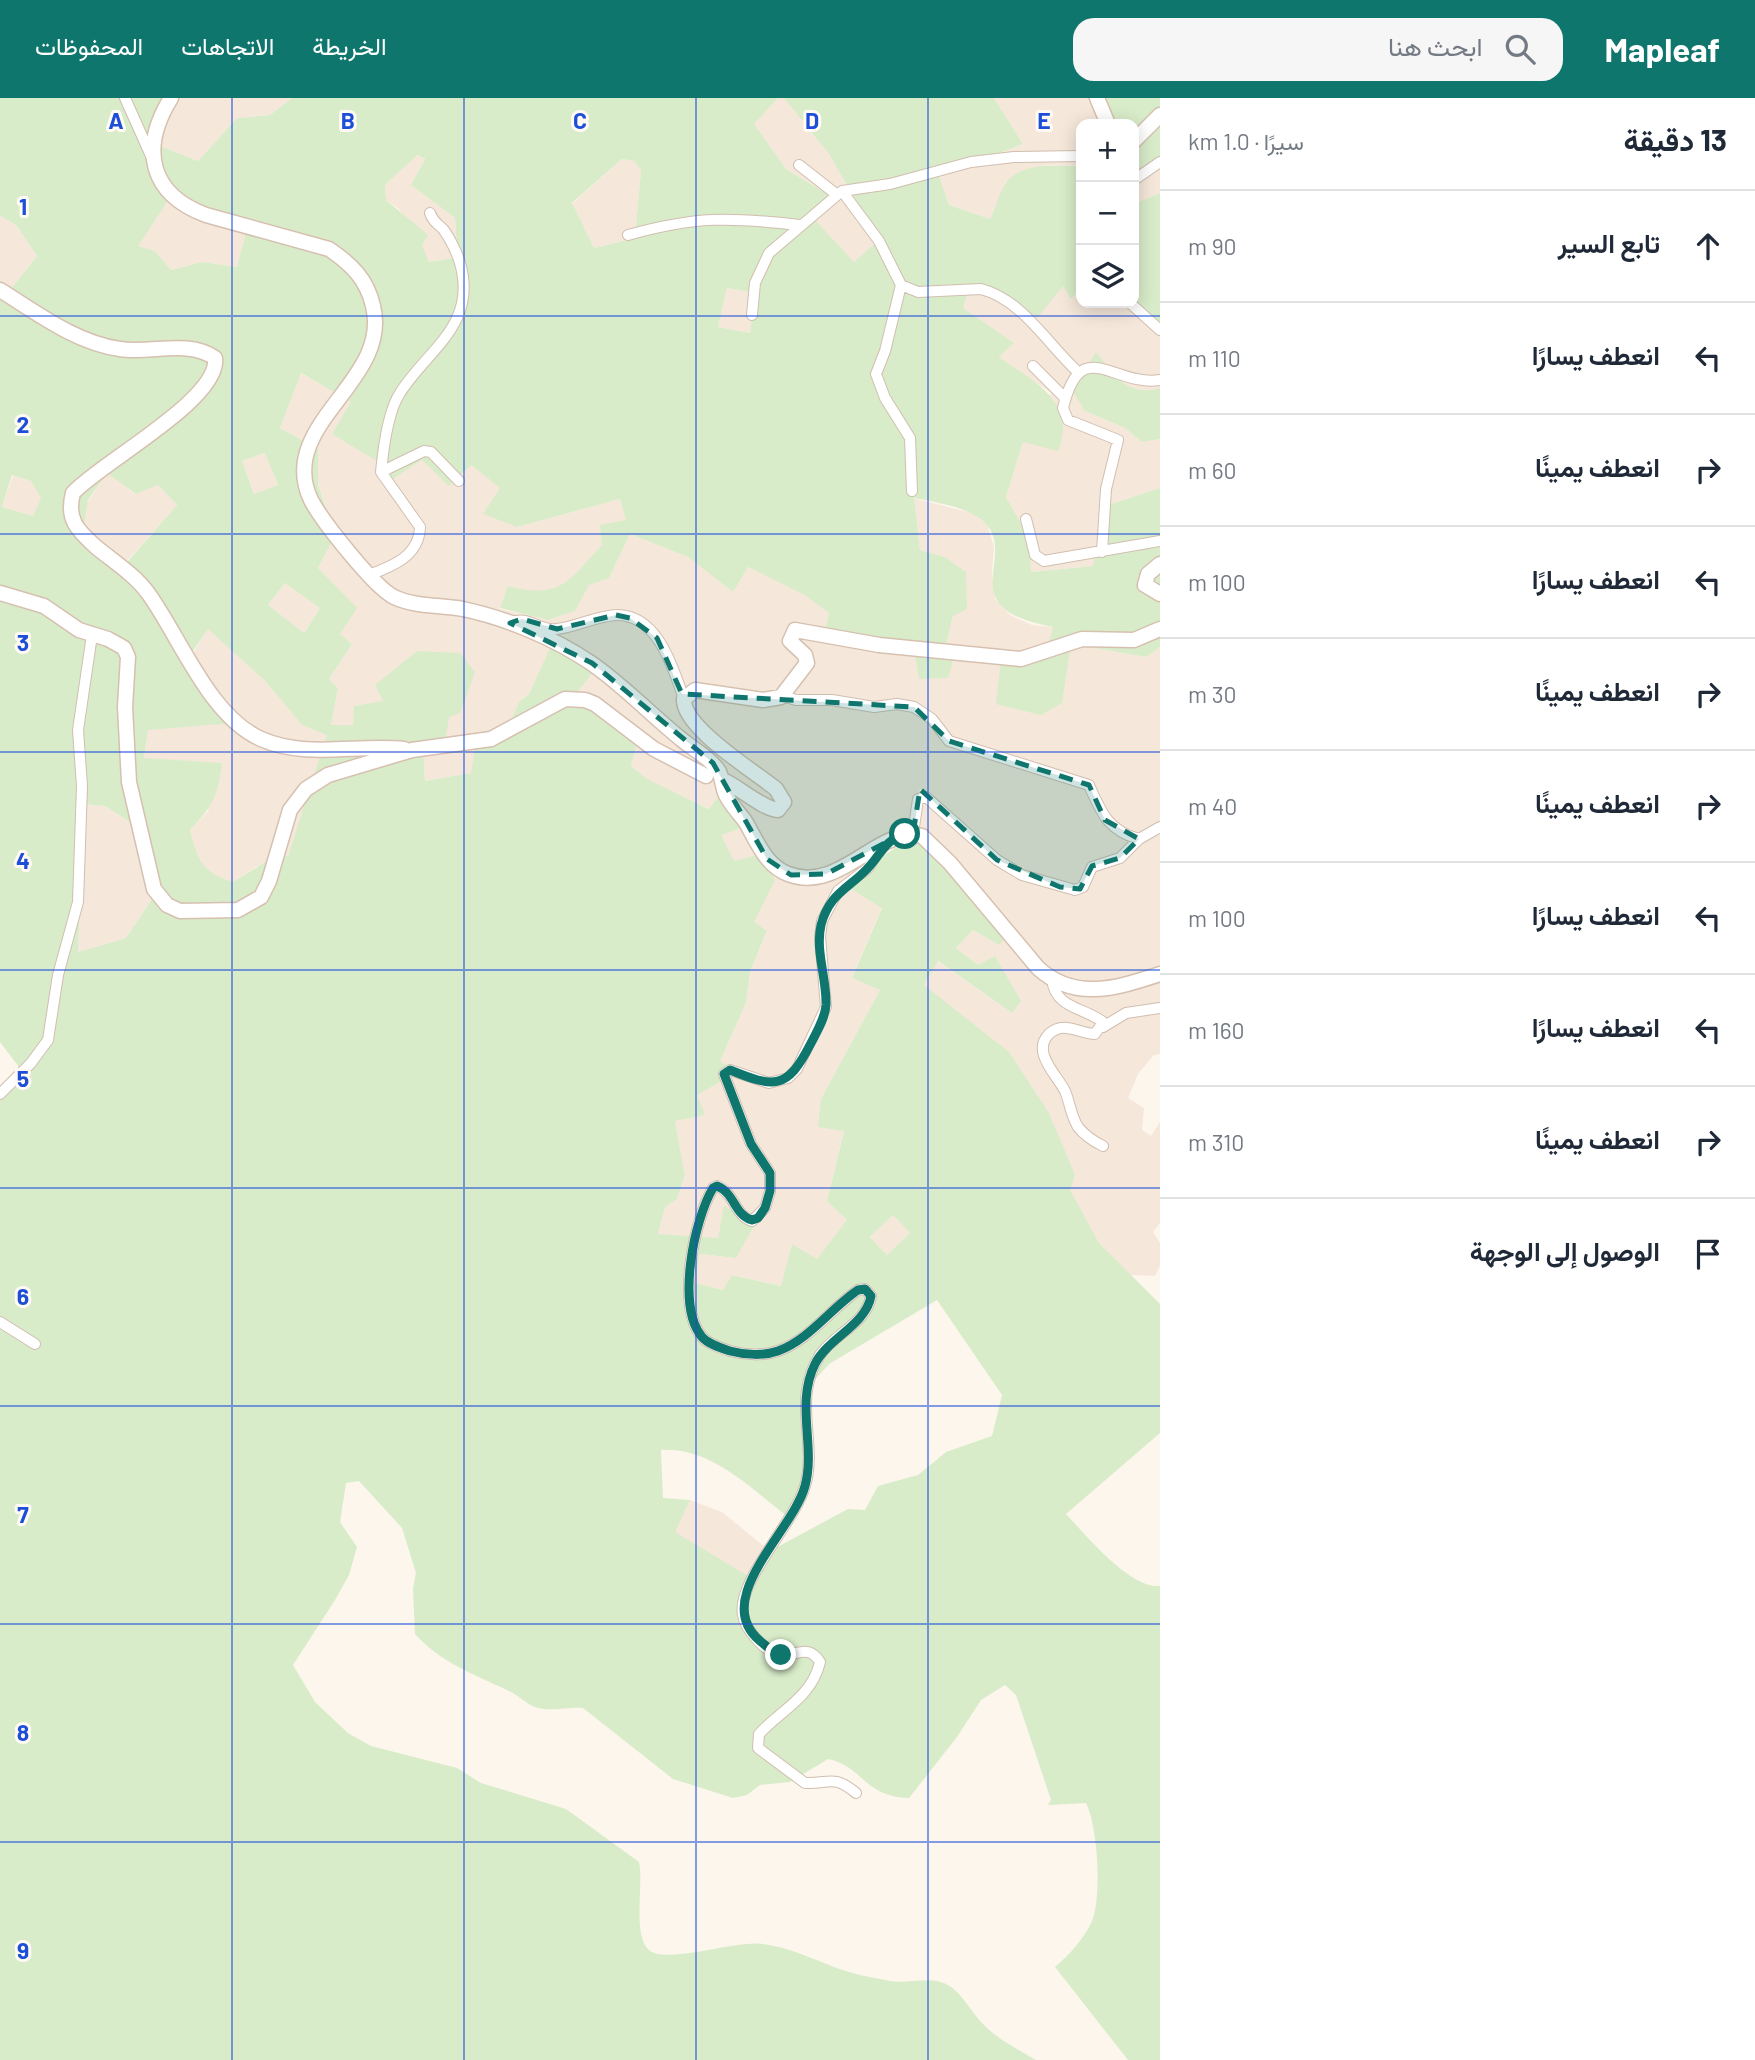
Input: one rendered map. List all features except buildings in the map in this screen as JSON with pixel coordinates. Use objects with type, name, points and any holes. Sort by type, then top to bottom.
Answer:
[{"type":"street","points":[[125,98],[165,187],[187,208],[329,249],[360,275],[370,294],[375,314],[375,334],[370,354],[314,433],[304,466],[311,500],[381,588],[403,601],[459,608],[510,623],[592,663],[713,763],[767,859],[778,870],[802,878],[827,874],[898,836],[913,834],[928,841],[950,863],[1038,968],[1052,979],[1065,986],[1095,990],[1160,974]]},
{"type":"street","points":[[153,160],[153,136],[171,98]]},
{"type":"street","points":[[1097,98],[1106,119]]},
{"type":"street","points":[[1139,136],[1160,115]]},
{"type":"street","points":[[752,315],[761,264],[799,225],[839,193],[890,184],[971,162],[1014,157],[1076,156]]},
{"type":"street","points":[[1139,177],[1160,162]]},
{"type":"street","points":[[799,165],[839,193],[879,241],[901,285],[885,351],[876,374],[885,398],[911,438],[912,491]]},
{"type":"street","points":[[369,575],[400,562],[413,551],[420,538],[420,527],[381,472],[398,396],[426,359],[448,338],[456,325],[463,292],[460,264],[443,229],[433,222],[430,213]]},
{"type":"street","points":[[628,235],[671,223],[710,218],[799,225]]},
{"type":"street","points":[[901,285],[918,292],[989,291],[1019,309],[1079,373]]},
{"type":"street","points":[[0,290],[56,326],[93,341],[119,349],[183,348],[206,352],[215,358],[216,368],[211,380],[74,493],[69,508],[75,525],[147,592],[231,719],[246,731],[262,739],[301,749],[373,747],[412,750]]},
{"type":"street","points":[[1135,308],[1160,330]]},
{"type":"street","points":[[1033,366],[1065,398]]},
{"type":"street","points":[[1102,552],[1106,489],[1118,440],[1068,419],[1063,408],[1065,398],[1079,373],[1091,367],[1103,367],[1142,383],[1160,380]]},
{"type":"street","points":[[381,472],[424,451],[431,452],[459,481]]},
{"type":"street","points":[[1026,519],[1038,559],[1052,561],[1160,541]]},
{"type":"street","points":[[1160,564],[1148,574],[1145,585],[1160,594]]},
{"type":"street","points":[[0,593],[44,606],[79,630],[121,645],[128,657],[125,728],[130,782],[155,888],[167,905],[180,911],[238,910],[254,904],[266,890],[290,810],[306,789],[328,775],[412,750],[491,739],[555,703],[575,698],[595,704],[654,749],[706,776],[739,787],[770,809],[778,810],[782,806],[783,797],[776,789],[698,727],[686,710],[666,651],[657,638],[631,618],[616,615],[557,629],[544,628],[522,619],[510,623]]},
{"type":"street","points":[[783,696],[807,663],[805,655],[790,641],[791,634],[798,629],[879,645],[1021,659],[1082,639],[1139,639],[1160,629]]},
{"type":"street","points":[[0,1094],[31,1063],[48,1040],[58,975],[78,902],[82,770],[78,730],[92,635]]},
{"type":"street","points":[[684,699],[695,690],[763,700],[783,696],[796,700],[832,700],[874,707],[897,704],[914,707],[932,719],[950,741],[1089,785],[1105,821],[1118,831],[1139,839]]},
{"type":"street","points":[[682,740],[706,776]]},
{"type":"street","points":[[913,834],[918,799],[926,797],[997,860],[1022,875],[1075,890],[1083,887],[1092,867],[1119,858],[1139,839],[1160,827]]},
{"type":"street","points":[[856,1793],[837,1780],[805,1783],[758,1748],[759,1734],[791,1709],[803,1694],[820,1662],[815,1654],[806,1650],[781,1655],[774,1653],[748,1627],[743,1606],[752,1576],[775,1544],[805,1488],[805,1399],[813,1367],[821,1352],[862,1315],[871,1296],[865,1289],[858,1290],[800,1339],[779,1351],[737,1353],[703,1338],[692,1320],[690,1265],[704,1206],[713,1188],[717,1186],[727,1191],[741,1215],[752,1220],[763,1213],[770,1191],[770,1173],[751,1144],[724,1074],[730,1070],[769,1083],[788,1078],[797,1069],[826,1007],[820,937],[822,922],[838,891],[868,868],[884,845]]},
{"type":"street","points":[[1052,979],[1055,995],[1082,1012],[1095,1016],[1103,1022],[1103,1027]]},
{"type":"street","points":[[1103,1146],[1093,1141],[1078,1126],[1063,1089],[1043,1054],[1044,1043],[1049,1034],[1058,1029],[1069,1027],[1096,1034],[1126,1013],[1160,1008]]},
{"type":"street","points":[[0,1322],[35,1344]]},
{"type":"highlighted area","points":[[616,615],[630,618],[657,638],[682,694],[914,707],[949,741],[1089,785],[1105,820],[1139,839],[1120,858],[1092,866],[1080,889],[1060,887],[997,860],[920,789],[913,834],[898,836],[826,874],[791,875],[767,859],[713,763],[592,663],[510,623],[522,619],[557,629]]},
{"type":"shaded area","points":[[176,98],[292,98],[270,115],[237,118],[198,161],[155,144]]},
{"type":"shaded area","points":[[778,98],[784,98],[829,154],[880,241],[854,262],[813,219],[832,197],[786,169],[753,124]]},
{"type":"shaded area","points":[[994,98],[1097,98],[1103,119],[1076,119],[1076,166],[1047,165],[1025,171],[1006,182],[990,219],[949,205],[939,176],[1023,144]]},
{"type":"shaded area","points":[[416,155],[425,159],[411,185],[455,218],[457,248],[454,258],[429,262],[399,209],[386,200],[385,185]]},
{"type":"shaded area","points":[[622,159],[634,161],[641,170],[635,238],[594,248],[572,204]]},
{"type":"shaded area","points":[[1160,168],[1160,193],[1139,202],[1139,183]]},
{"type":"shaded area","points":[[169,198],[197,220],[246,232],[237,267],[202,262],[171,270],[155,251],[137,246]]},
{"type":"shaded area","points":[[0,216],[16,225],[37,256],[8,293],[0,289]]},
{"type":"shaded area","points":[[970,283],[1063,286],[1071,299],[1076,294],[1076,308],[1139,308],[1160,324],[1160,388],[1144,391],[1127,388],[1085,411],[1125,428],[1142,442],[1160,439],[1160,488],[1105,506],[1093,566],[1031,572],[1030,539],[1006,497],[1023,442],[1051,393],[999,357],[1013,343],[962,308]]},
{"type":"shaded area","points":[[727,288],[755,293],[750,333],[718,327]]},
{"type":"shaded area","points":[[300,373],[352,402],[422,460],[471,465],[501,488],[517,527],[620,499],[627,520],[565,585],[539,593],[508,586],[500,609],[548,620],[575,611],[589,584],[609,578],[630,534],[688,557],[733,591],[748,567],[806,595],[829,613],[824,636],[944,655],[953,616],[945,557],[920,550],[913,498],[972,513],[987,524],[994,547],[992,573],[995,599],[1010,615],[1032,625],[1053,627],[1045,655],[1071,644],[1146,657],[1160,647],[1160,1054],[1154,1055],[1138,1074],[1128,1098],[1144,1108],[1142,1130],[1151,1136],[1160,1122],[1160,1223],[1153,1232],[1160,1243],[1160,1266],[1155,1276],[1130,1275],[1099,1243],[964,1018],[924,985],[937,961],[1012,1013],[978,965],[956,948],[973,930],[999,945],[891,847],[885,856],[860,876],[882,907],[852,977],[880,990],[821,1099],[844,1130],[827,1201],[847,1220],[817,1260],[792,1244],[782,1286],[732,1275],[724,1290],[694,1283],[700,1254],[736,1258],[724,1206],[718,1239],[658,1234],[665,1207],[677,1199],[685,1177],[675,1121],[704,1115],[697,1095],[720,1061],[746,1003],[750,972],[767,932],[754,922],[734,862],[720,835],[750,826],[724,790],[710,809],[646,779],[631,766],[637,744],[576,694],[593,672],[551,649],[529,694],[519,702],[506,731],[472,773],[425,781],[423,741],[383,701],[354,725],[331,725],[338,688],[329,679],[352,644],[340,634],[318,568],[335,535],[318,483],[318,449],[280,428]]},
{"type":"shaded area","points":[[266,453],[278,486],[254,494],[242,461]]},
{"type":"shaded area","points":[[107,472],[135,494],[158,485],[177,505],[120,569],[84,524],[85,506]]},
{"type":"shaded area","points":[[13,475],[31,481],[42,498],[33,516],[2,507]]},
{"type":"shaded area","points":[[285,583],[320,608],[303,634],[268,605]]},
{"type":"shaded area","points":[[208,628],[265,681],[302,725],[328,735],[288,856],[256,867],[233,882],[214,876],[198,860],[190,830],[209,810],[144,758],[148,730]]},
{"type":"shaded area","points":[[84,804],[105,806],[136,826],[153,850],[156,893],[126,938],[78,952]]},
{"type":"shaded area","points":[[893,1215],[910,1233],[887,1255],[870,1237]]},
{"type":"shaded area","points":[[690,1500],[722,1512],[770,1551],[753,1580],[674,1532]]},
{"type":"green space","points":[[0,98],[176,98],[155,144],[198,161],[237,118],[270,115],[292,98],[778,98],[754,124],[786,169],[832,197],[814,219],[854,262],[879,240],[829,154],[784,98],[994,98],[1023,144],[939,176],[949,205],[990,219],[1006,183],[1013,176],[1041,166],[1076,166],[1076,294],[1071,299],[1063,286],[1038,317],[970,284],[963,308],[1014,343],[999,357],[1038,384],[1057,406],[1062,419],[1063,434],[1058,451],[1023,442],[1006,497],[1030,539],[1031,572],[1093,566],[1105,506],[1160,488],[1160,647],[1146,657],[1071,644],[1062,703],[1041,715],[996,704],[1001,660],[1045,655],[1053,627],[1021,618],[1003,607],[995,595],[993,536],[984,522],[960,509],[914,498],[920,550],[945,557],[966,572],[967,609],[953,616],[944,654],[954,657],[948,678],[919,679],[914,649],[824,636],[829,613],[805,595],[748,567],[733,592],[688,557],[630,534],[609,578],[589,585],[575,611],[548,620],[500,608],[508,586],[540,591],[552,589],[571,577],[602,545],[600,525],[626,520],[620,499],[517,527],[483,514],[500,488],[471,465],[449,486],[422,460],[383,485],[387,467],[332,434],[351,402],[301,373],[280,428],[318,449],[318,484],[335,535],[318,568],[357,608],[340,634],[352,644],[329,679],[338,688],[331,725],[353,725],[354,706],[383,701],[375,685],[417,651],[460,653],[475,672],[460,713],[449,717],[446,737],[423,741],[425,781],[471,773],[475,749],[506,731],[519,702],[529,694],[550,648],[594,671],[576,694],[637,744],[631,766],[647,779],[709,809],[724,790],[751,825],[721,835],[734,861],[761,854],[775,880],[754,922],[767,931],[750,972],[746,1003],[720,1061],[737,1072],[697,1095],[705,1115],[675,1121],[685,1176],[677,1199],[665,1207],[658,1234],[718,1238],[724,1205],[754,1226],[736,1258],[700,1254],[695,1283],[723,1290],[732,1275],[781,1286],[792,1244],[817,1259],[847,1220],[827,1201],[844,1131],[818,1127],[821,1099],[880,990],[852,978],[882,908],[848,887],[888,852],[916,837],[1010,934],[999,945],[973,930],[956,948],[978,965],[995,956],[1021,1001],[1012,1013],[938,961],[924,985],[1009,1052],[1049,1113],[1075,1175],[1070,1190],[1099,1243],[1160,1304],[1160,1433],[1066,1514],[1122,1570],[1148,1585],[1160,1586],[1160,2060],[1128,2060],[1055,1967],[1076,1946],[1092,1921],[1098,1879],[1096,1844],[1086,1803],[1048,1805],[1051,1800],[1016,1695],[1005,1685],[981,1700],[957,1737],[909,1798],[882,1792],[849,1768],[828,1759],[790,1782],[760,1785],[747,1795],[733,1798],[673,1779],[583,1708],[535,1707],[458,1666],[425,1644],[415,1634],[413,1588],[416,1573],[402,1528],[359,1481],[346,1483],[340,1522],[357,1547],[349,1575],[293,1665],[315,1702],[348,1733],[371,1746],[457,1768],[481,1783],[566,1809],[639,1862],[641,1933],[649,1950],[657,1954],[685,1954],[736,1945],[763,1944],[864,1976],[897,1982],[941,1982],[958,1993],[988,2029],[1036,2060],[0,2060],[0,1087],[19,1067],[0,1042],[0,289],[8,293],[37,256],[16,225],[0,216]],"holes":[[[417,155],[425,159],[411,185],[455,218],[457,248],[454,258],[429,262],[422,245],[428,235],[386,200],[385,185]],[[622,159],[634,161],[641,170],[635,238],[594,248],[572,203]],[[169,199],[197,220],[246,232],[237,267],[202,262],[171,270],[155,251],[138,246]],[[727,288],[755,293],[750,333],[718,327]],[[265,453],[278,485],[254,494],[242,461]],[[107,473],[136,494],[158,485],[177,505],[121,569],[84,524],[88,500]],[[12,475],[31,481],[41,498],[33,516],[2,507]],[[285,583],[320,608],[304,633],[268,605]],[[208,629],[265,681],[302,725],[327,735],[288,856],[275,856],[233,882],[214,874],[202,863],[190,830],[213,800],[222,763],[144,758],[148,730],[235,723],[226,701],[187,660]],[[84,804],[105,806],[136,826],[153,850],[156,893],[126,938],[78,952]],[[893,1215],[910,1233],[887,1255],[870,1237]],[[937,1300],[1002,1395],[992,1436],[946,1452],[918,1475],[878,1486],[865,1510],[848,1509],[770,1551],[753,1579],[675,1532],[690,1500],[663,1498],[661,1450],[680,1451],[715,1463],[747,1484],[792,1520],[808,1467],[812,1383],[829,1364]]]},
{"type":"green space","points":[[1097,98],[1160,98],[1160,168],[1139,183],[1139,119],[1103,119]]},
{"type":"green space","points":[[1160,193],[1160,324],[1139,307],[1139,202]]},
{"type":"green space","points":[[1096,352],[1116,376],[1130,387],[1138,390],[1160,388],[1160,439],[1142,442],[1125,428],[1085,411],[1072,390]]},
{"type":"route","points":[[781,1655],[774,1653],[754,1636],[748,1627],[743,1615],[745,1595],[752,1576],[775,1544],[805,1488],[805,1399],[813,1367],[821,1352],[862,1315],[871,1296],[865,1289],[858,1290],[800,1339],[779,1351],[737,1353],[703,1338],[692,1320],[690,1265],[704,1206],[713,1188],[717,1186],[727,1191],[741,1215],[752,1220],[763,1213],[770,1191],[770,1173],[751,1144],[724,1074],[730,1070],[753,1080],[775,1083],[788,1078],[797,1069],[826,1007],[820,937],[822,922],[838,891],[868,868],[884,845],[905,834]]}]
